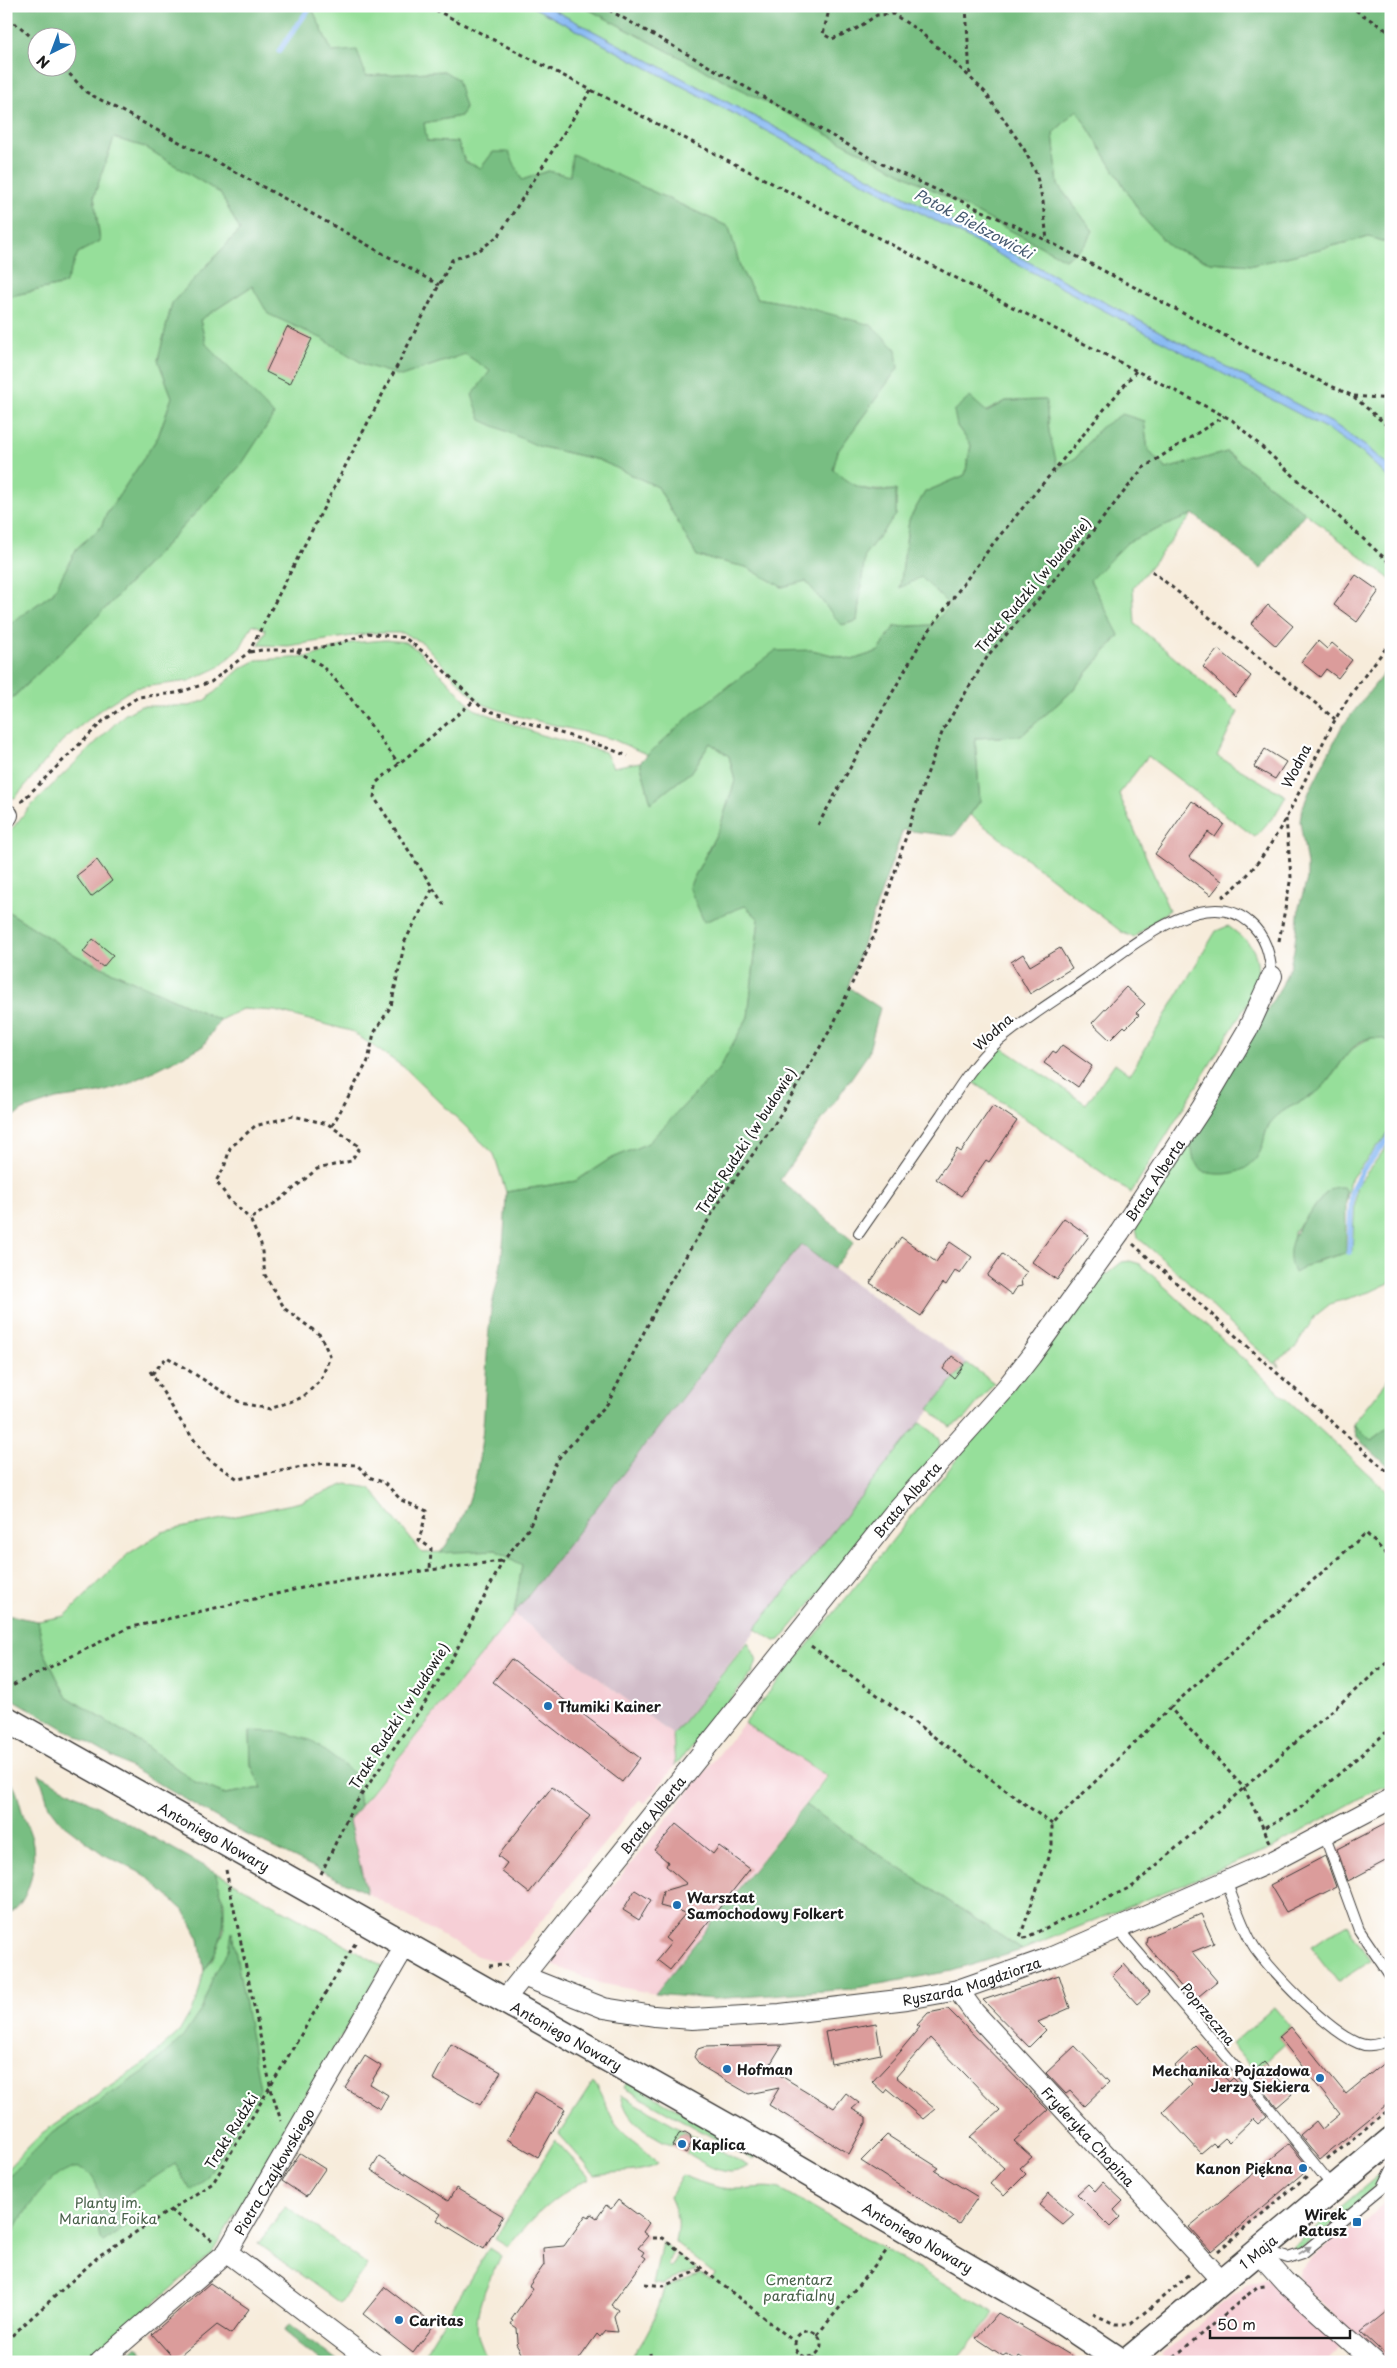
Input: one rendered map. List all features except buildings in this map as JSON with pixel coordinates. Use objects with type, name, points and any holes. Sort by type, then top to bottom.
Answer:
[{"type":"street","name":"Brata Alberta","points":[[505,1999],[893,1514],[1006,1388],[1120,1232],[1215,1086],[1247,1031],[1272,976]]},
{"type":"street","name":"Antoniego Nowary","points":[[6,1719],[405,1946],[505,1999],[1056,2318],[1122,2362]]},
{"type":"street","name":"Ryszarda Magdziorza","points":[[529,1968],[604,2008],[654,2016],[692,2019],[780,2014],[907,1999],[958,1990],[1052,1957],[1274,1860],[1391,1800]]},
{"type":"street","name":"Piotra Czajkowskiego","points":[[100,2362],[221,2247],[289,2146],[405,1946]]},
{"type":"street","name":"Fryderyka Chopina","points":[[958,1990],[974,2012],[1222,2281]]},
{"type":"street","name":"1 Maja","points":[[1126,2362],[1391,2140]]},
{"type":"street","points":[[221,2247],[372,2362]]},
{"type":"street","points":[[1258,2250],[1285,2282],[1374,2362]]},
{"type":"lane","name":"Wodna","points":[[859,1233],[969,1074],[993,1046],[1134,946],[1170,923],[1201,911],[1228,910],[1242,916],[1254,925],[1270,954],[1272,976]]},
{"type":"lane","points":[[1324,1834],[1359,1930],[1391,1978]]},
{"type":"lane","points":[[1226,1881],[1254,1946],[1281,1978],[1327,2023],[1359,2044],[1379,2045],[1391,2039]]},
{"type":"lane","name":"Poprzeczna","points":[[1118,1928],[1241,2073],[1334,2188]]},
{"type":"lane","points":[[1258,2250],[1288,2258],[1303,2253],[1383,2187],[1391,2171]]},
{"type":"path","points":[[428,6],[1232,420],[1386,557],[1391,564]]},
{"type":"path","points":[[602,6],[889,168],[1048,242],[1250,349],[1353,396],[1391,429]]},
{"type":"path","points":[[830,6],[823,34],[832,39],[856,29],[877,14],[893,14],[919,31],[985,92],[1024,149],[1036,173],[1044,202],[1048,242]]},
{"type":"path","points":[[966,6],[970,78]]},
{"type":"path","points":[[1349,6],[1391,33]]},
{"type":"path","points":[[6,20],[18,25],[28,34]]},
{"type":"path","points":[[73,78],[86,92],[291,202],[439,285]]},
{"type":"path","points":[[7,816],[102,721],[138,696],[178,693],[211,682],[249,652],[452,260],[481,249],[499,235],[591,90]]},
{"type":"path","points":[[818,825],[922,640],[998,538],[1136,371]]},
{"type":"path","points":[[1353,396],[1391,399]]},
{"type":"path","name":"Trakt Rudzki (w budowie)","points":[[318,1880],[351,1810],[428,1698],[455,1653],[503,1561],[529,1528],[557,1460],[608,1403],[668,1287],[726,1191],[774,1125],[832,1025],[876,931],[916,805],[943,730],[988,654],[1040,597],[1143,468],[1224,416]]},
{"type":"path","points":[[1386,557],[1391,552]]},
{"type":"path","points":[[1152,571],[1335,719]]},
{"type":"path","points":[[249,652],[335,646],[368,633],[405,638],[430,657],[483,708],[628,756]]},
{"type":"path","name":"Wodna","points":[[1201,911],[1228,893],[1252,869],[1286,818],[1335,719],[1391,642]]},
{"type":"path","points":[[297,650],[321,665],[343,688],[399,764]]},
{"type":"path","points":[[444,905],[374,797],[377,782],[475,700]]},
{"type":"path","points":[[1272,976],[1292,877],[1286,818]]},
{"type":"path","points":[[332,1126],[368,1061],[374,1033],[391,1006],[405,940],[433,888]]},
{"type":"path","points":[[250,1219],[280,1200],[317,1169],[351,1161],[360,1147],[332,1126],[293,1116],[254,1126],[230,1148],[224,1168],[216,1181],[229,1199],[250,1219],[261,1244],[265,1274],[285,1309],[320,1335],[330,1356],[321,1380],[302,1397],[270,1409],[241,1402],[167,1357],[151,1373],[182,1423],[208,1459],[238,1479],[324,1463],[357,1465],[369,1477],[385,1483],[401,1500],[428,1511],[419,1540],[431,1548],[430,1572]]},
{"type":"path","points":[[1120,1232],[1391,1475]]},
{"type":"path","points":[[1391,1559],[1366,1533],[1170,1708],[1052,1824],[1052,1846],[1020,1937],[1025,1938],[1133,1886],[1391,1659]]},
{"type":"path","points":[[6,1689],[128,1628],[324,1583],[430,1572],[503,1561]]},
{"type":"path","points":[[797,1634],[1052,1824]]},
{"type":"path","points":[[1170,1708],[1244,1788],[1265,1827],[1274,1860]]},
{"type":"path","points":[[1265,1827],[1298,1810],[1391,1728]]},
{"type":"path","points":[[226,1870],[271,2089],[289,2146]]},
{"type":"path","name":"Trakt Rudzki","points":[[6,2342],[100,2255],[213,2183],[271,2089],[355,1944]]},
{"type":"path","points":[[487,1966],[507,1965],[525,1953],[529,1968]]},
{"type":"path","points":[[1093,2314],[1115,2324],[1130,2324],[1391,2108]]},
{"type":"path","points":[[170,2210],[221,2247]]},
{"type":"path","points":[[653,2238],[663,2238],[796,2343],[798,2351],[804,2357]]},
{"type":"path","points":[[817,2335],[889,2248]]},
{"type":"path","points":[[645,2284],[664,2286],[702,2269]]},
{"type":"path","points":[[1168,2362],[1256,2287],[1264,2286],[1269,2289]]},
{"type":"path","points":[[796,2343],[802,2333],[810,2331],[817,2335],[821,2347],[813,2356],[804,2357],[800,2362]]},
{"type":"path","points":[[650,2353],[651,2362]]},
{"type":"path","points":[[813,2356],[820,2362]]},
{"type":"shaded area","points":[[801,1244],[833,1269],[967,1363],[673,1735],[514,1614]]},
{"type":"shaded area","points":[[514,1614],[673,1735],[675,1766],[645,1803],[640,1799],[509,1960],[496,1961],[477,1956],[367,1893],[349,1821]]},
{"type":"shaded area","points":[[744,1723],[827,1775],[655,1994],[599,1983],[550,1964]]},
{"type":"shaded area","points":[[1391,2196],[1391,2362],[1385,2362],[1304,2287],[1298,2276],[1310,2258],[1332,2240],[1363,2224]]},
{"type":"shaded area","points":[[1265,2279],[1275,2281],[1347,2343],[1327,2362],[1168,2362],[1162,2354],[1246,2285]]},
{"type":"green space","points":[[6,6],[311,6],[332,52],[357,50],[366,76],[444,71],[457,79],[465,107],[461,116],[424,123],[427,141],[458,142],[465,162],[481,168],[493,152],[509,152],[522,180],[548,171],[570,176],[572,154],[729,227],[741,270],[757,298],[801,306],[871,325],[896,349],[898,368],[838,451],[833,469],[848,481],[862,488],[877,491],[896,490],[896,515],[865,554],[857,621],[841,625],[806,581],[782,587],[746,567],[697,556],[658,487],[599,460],[538,446],[481,420],[472,395],[490,371],[465,354],[401,376],[365,365],[323,339],[268,314],[252,286],[200,320],[206,344],[274,415],[241,465],[100,614],[6,704],[6,627],[53,593],[77,548],[101,527],[106,515],[158,437],[172,397],[158,360],[172,303],[240,230],[220,193],[145,147],[114,138],[94,196],[100,241],[78,253],[65,284],[6,297]]},
{"type":"green space","points":[[311,6],[531,6],[1330,430],[1361,452],[1391,480],[1391,580],[1227,452],[1166,469],[1148,450],[1144,421],[1100,428],[1076,458],[1057,468],[1049,432],[1046,400],[1006,401],[957,426],[971,445],[965,475],[925,492],[909,520],[900,587],[921,576],[951,606],[932,625],[894,627],[879,651],[852,660],[812,650],[730,684],[648,755],[612,739],[517,716],[482,704],[466,690],[423,643],[403,633],[371,633],[288,646],[259,645],[266,630],[253,624],[240,648],[217,668],[189,681],[134,688],[104,707],[62,741],[15,798],[6,797],[6,704],[100,614],[241,465],[274,415],[206,344],[200,320],[252,286],[323,339],[366,365],[401,376],[465,354],[491,371],[538,446],[599,460],[658,487],[697,556],[746,567],[782,587],[806,580],[841,625],[857,621],[865,554],[896,515],[896,490],[862,488],[849,482],[833,470],[838,451],[898,368],[801,306],[757,298],[741,270],[729,227],[572,154],[570,176],[548,171],[522,180],[493,152],[481,168],[465,162],[458,142],[426,141],[424,123],[461,116],[465,107],[444,71],[366,76],[332,52]]},
{"type":"green space","points":[[546,6],[582,6],[1065,259],[1093,231],[1058,185],[1053,133],[1077,110],[1144,219],[1170,247],[1210,262],[1253,265],[1369,237],[1391,244],[1391,468],[1368,448],[1334,424]]},
{"type":"green space","points":[[582,6],[1391,6],[1391,244],[1369,237],[1253,265],[1210,262],[1170,247],[1144,219],[1077,110],[1053,133],[1058,185],[1093,231],[1084,246],[1065,259]]},
{"type":"green space","points":[[114,138],[145,147],[220,193],[240,230],[172,303],[158,360],[172,397],[158,437],[106,515],[101,527],[77,548],[53,593],[6,627],[6,297],[65,284],[78,253],[100,241],[94,196]]},
{"type":"green space","points":[[970,397],[987,412],[1006,401],[1046,400],[1049,432],[1058,468],[1076,458],[1100,428],[1122,414],[1144,421],[1148,450],[1166,469],[1227,452],[1305,513],[1261,569],[1193,514],[1128,542],[1090,580],[1119,635],[1070,693],[1021,736],[975,738],[980,801],[954,836],[903,830],[848,987],[880,1008],[868,1054],[780,1180],[854,1242],[833,1269],[801,1244],[514,1614],[522,1565],[496,1550],[440,1553],[457,1528],[469,1500],[477,1471],[482,1441],[487,1349],[492,1303],[502,1254],[506,1192],[576,1181],[608,1160],[648,1143],[718,1070],[748,1017],[759,919],[745,906],[704,922],[689,887],[720,827],[735,781],[729,756],[710,743],[693,770],[651,803],[640,762],[693,713],[775,651],[812,650],[852,660],[879,651],[894,627],[932,625],[950,606],[921,577],[900,588],[909,520],[925,492],[965,475],[971,445],[957,426],[954,411]]},
{"type":"green space","points":[[1193,514],[1133,588],[1135,624],[1238,712],[1217,756],[1286,796],[1275,815],[1255,837],[1148,756],[1119,794],[1169,910],[1134,937],[1123,933],[970,815],[980,801],[975,738],[1021,736],[1070,693],[1119,636],[1090,580],[1128,541]]},
{"type":"green space","points":[[385,640],[406,642],[421,653],[474,709],[541,735],[605,752],[613,767],[640,762],[651,803],[693,770],[710,743],[729,756],[735,781],[720,827],[689,887],[745,906],[759,919],[748,1017],[718,1070],[649,1143],[608,1160],[576,1181],[506,1192],[494,1154],[405,1068],[351,1031],[275,1011],[242,1009],[220,1020],[77,956],[6,910],[6,836],[29,808],[124,715],[141,706],[190,706],[206,700],[240,669],[257,660],[309,657],[351,643]]},
{"type":"green space","points":[[1391,664],[1391,1042],[1377,1038],[1366,1039],[1357,1044],[1348,1053],[1326,1084],[1311,1096],[1282,1112],[1269,1124],[1260,1152],[1250,1165],[1228,1174],[1204,1172],[1194,1160],[1190,1141],[1201,1119],[1282,985],[1290,965],[1294,950],[1299,907],[1307,879],[1307,865],[1300,821],[1302,809],[1341,728]]},
{"type":"green space","points":[[6,910],[77,956],[220,1020],[203,1046],[126,1085],[99,1093],[56,1099],[23,1110],[6,1122]]},
{"type":"green space","points":[[1228,926],[1244,939],[1254,951],[1258,986],[1131,1193],[972,1081],[1001,1047],[1086,1104],[1115,1063],[1130,1074],[1216,931]]},
{"type":"green space","points":[[1379,1036],[1391,1042],[1391,1130],[1353,1176],[1349,1183],[1347,1200],[1346,1191],[1329,1189],[1294,1232],[1291,1262],[1295,1272],[1315,1262],[1352,1251],[1356,1187],[1391,1141],[1391,1282],[1370,1292],[1330,1304],[1315,1316],[1295,1348],[1276,1362],[1279,1367],[1138,1238],[1136,1229],[1140,1218],[1190,1141],[1260,1152],[1270,1123],[1280,1113],[1315,1093],[1331,1077],[1356,1046],[1366,1040]]},
{"type":"green space","points":[[1343,1187],[1346,1191],[1346,1253],[1316,1261],[1294,1273],[1290,1261],[1290,1249],[1293,1238],[1329,1189]]},
{"type":"green space","points":[[1130,1261],[1140,1264],[1391,1495],[1391,1784],[1375,1790],[1272,1848],[1022,1950],[805,1805],[827,1776],[744,1723],[873,1565],[1098,1281],[1122,1262]]},
{"type":"green space","points":[[967,1363],[994,1383],[964,1419],[950,1427],[929,1409]]},
{"type":"green space","points":[[1391,1376],[1391,1425],[1371,1440],[1353,1424]]},
{"type":"green space","points":[[920,1422],[939,1437],[940,1445],[937,1453],[780,1640],[775,1641],[755,1629]]},
{"type":"green space","points":[[1353,1424],[1371,1440],[1391,1425],[1391,1469],[1357,1438]]},
{"type":"green space","points":[[346,1484],[370,1488],[422,1553],[496,1550],[522,1565],[514,1614],[360,1806],[355,1774],[281,1732],[250,1732],[251,1765],[262,1788],[225,1794],[195,1782],[148,1747],[66,1696],[44,1652],[38,1621],[65,1616],[128,1554],[162,1532],[301,1502]]},
{"type":"green space","points":[[6,1615],[38,1621],[44,1652],[66,1696],[148,1747],[195,1782],[225,1794],[262,1788],[251,1765],[250,1731],[281,1732],[310,1740],[355,1774],[360,1806],[349,1821],[367,1893],[243,1833],[6,1695]]},
{"type":"green space","points":[[748,1642],[757,1660],[753,1672],[675,1766],[673,1735]]},
{"type":"green space","points":[[39,1774],[215,1872],[224,1911],[223,1923],[218,1946],[204,1971],[199,1939],[185,1912],[145,1875],[103,1854],[63,1824],[49,1806]]},
{"type":"green space","points":[[6,1777],[13,1784],[17,1792],[32,1840],[34,1853],[32,1874],[25,1894],[14,1910],[6,1916]]},
{"type":"green space","points":[[805,1805],[1022,1950],[952,1971],[851,1989],[713,1999],[655,1994]]},
{"type":"green space","name":"Planty im. Mariana Foika","points":[[215,1872],[383,1966],[212,2253],[86,2362],[6,2362],[6,2170],[42,2133],[146,2062],[179,2032],[196,2003],[204,1971],[212,1960],[224,1931],[224,1903]]},
{"type":"green space","points":[[1347,1924],[1370,1961],[1338,1982],[1310,1946]]},
{"type":"green space","points":[[232,1932],[260,2089],[207,2177],[191,2191],[175,2164],[112,2205],[126,2227],[103,2242],[100,2239],[98,2226],[100,2199],[97,2186],[88,2173],[78,2168],[67,2170],[55,2177],[34,2200],[19,2222],[6,2249],[6,2180],[52,2133],[148,2069],[183,2037],[202,2008],[212,1979],[229,1949]]},
{"type":"green space","points":[[1274,2007],[1291,2027],[1279,2037],[1285,2044],[1255,2071],[1232,2044]]},
{"type":"green space","points":[[627,2081],[757,2155],[753,2160],[624,2088]]},
{"type":"green space","points":[[593,2082],[601,2092],[613,2121],[627,2136],[648,2153],[657,2164],[636,2171],[595,2175],[559,2134]]},
{"type":"green space","points":[[621,2095],[748,2166],[732,2172],[709,2166],[686,2153],[692,2142],[690,2135],[685,2132],[679,2134],[672,2146],[647,2132],[634,2121],[624,2105]]},
{"type":"green space","points":[[555,2140],[590,2178],[565,2192],[544,2208],[508,2247],[495,2239]]},
{"type":"green space","points":[[1387,2168],[1376,2186],[1345,2214],[1304,2245],[1286,2253]]},
{"type":"green space","name":"Cmentarz parafialny","points":[[682,2175],[722,2188],[769,2187],[780,2189],[995,2313],[955,2362],[627,2362],[640,2345],[650,2327],[664,2288],[701,2274],[709,2280],[714,2274],[675,2242],[677,2219],[670,2197]]},
{"type":"green space","points":[[286,2206],[368,2265],[340,2303],[258,2244]]},
{"type":"green space","points":[[662,2242],[674,2252],[667,2266],[671,2268],[678,2255],[697,2270],[666,2282],[664,2285],[653,2284]]},
{"type":"green space","points":[[489,2248],[501,2256],[480,2304],[478,2314],[478,2335],[488,2362],[419,2362]]},
{"type":"green space","points":[[289,2324],[338,2362],[322,2362],[284,2331]]},
{"type":"green space","points":[[137,2346],[151,2362],[120,2362]]},
{"type":"water","points":[[531,6],[546,6],[1334,424],[1368,448],[1391,468],[1391,480],[1361,452],[1329,430]]},
{"type":"waterway","points":[[279,51],[311,6]]},
{"type":"waterway","points":[[1349,1252],[1352,1189],[1362,1171],[1391,1135]]},
{"type":"place","name":"Tłumiki Kainer","points":[[548,1706]]},
{"type":"place","name":"Warsztat Samochodowy Folkert","points":[[677,1905]]},
{"type":"place","name":"Hofman","points":[[727,2069]]},
{"type":"place","name":"Mechanika Pojazdowa Jerzy Siekiera","points":[[1320,2078]]},
{"type":"place","name":"Kaplica","points":[[682,2144]]},
{"type":"place","name":"Kanon Piękna","points":[[1303,2168]]},
{"type":"place","name":"Wirek Ratusz","points":[[1357,2222]]},
{"type":"place","name":"Caritas","points":[[399,2320]]},
{"type":"water label","name":"Potok Bielszowicki","points":[[974,223]]}]
